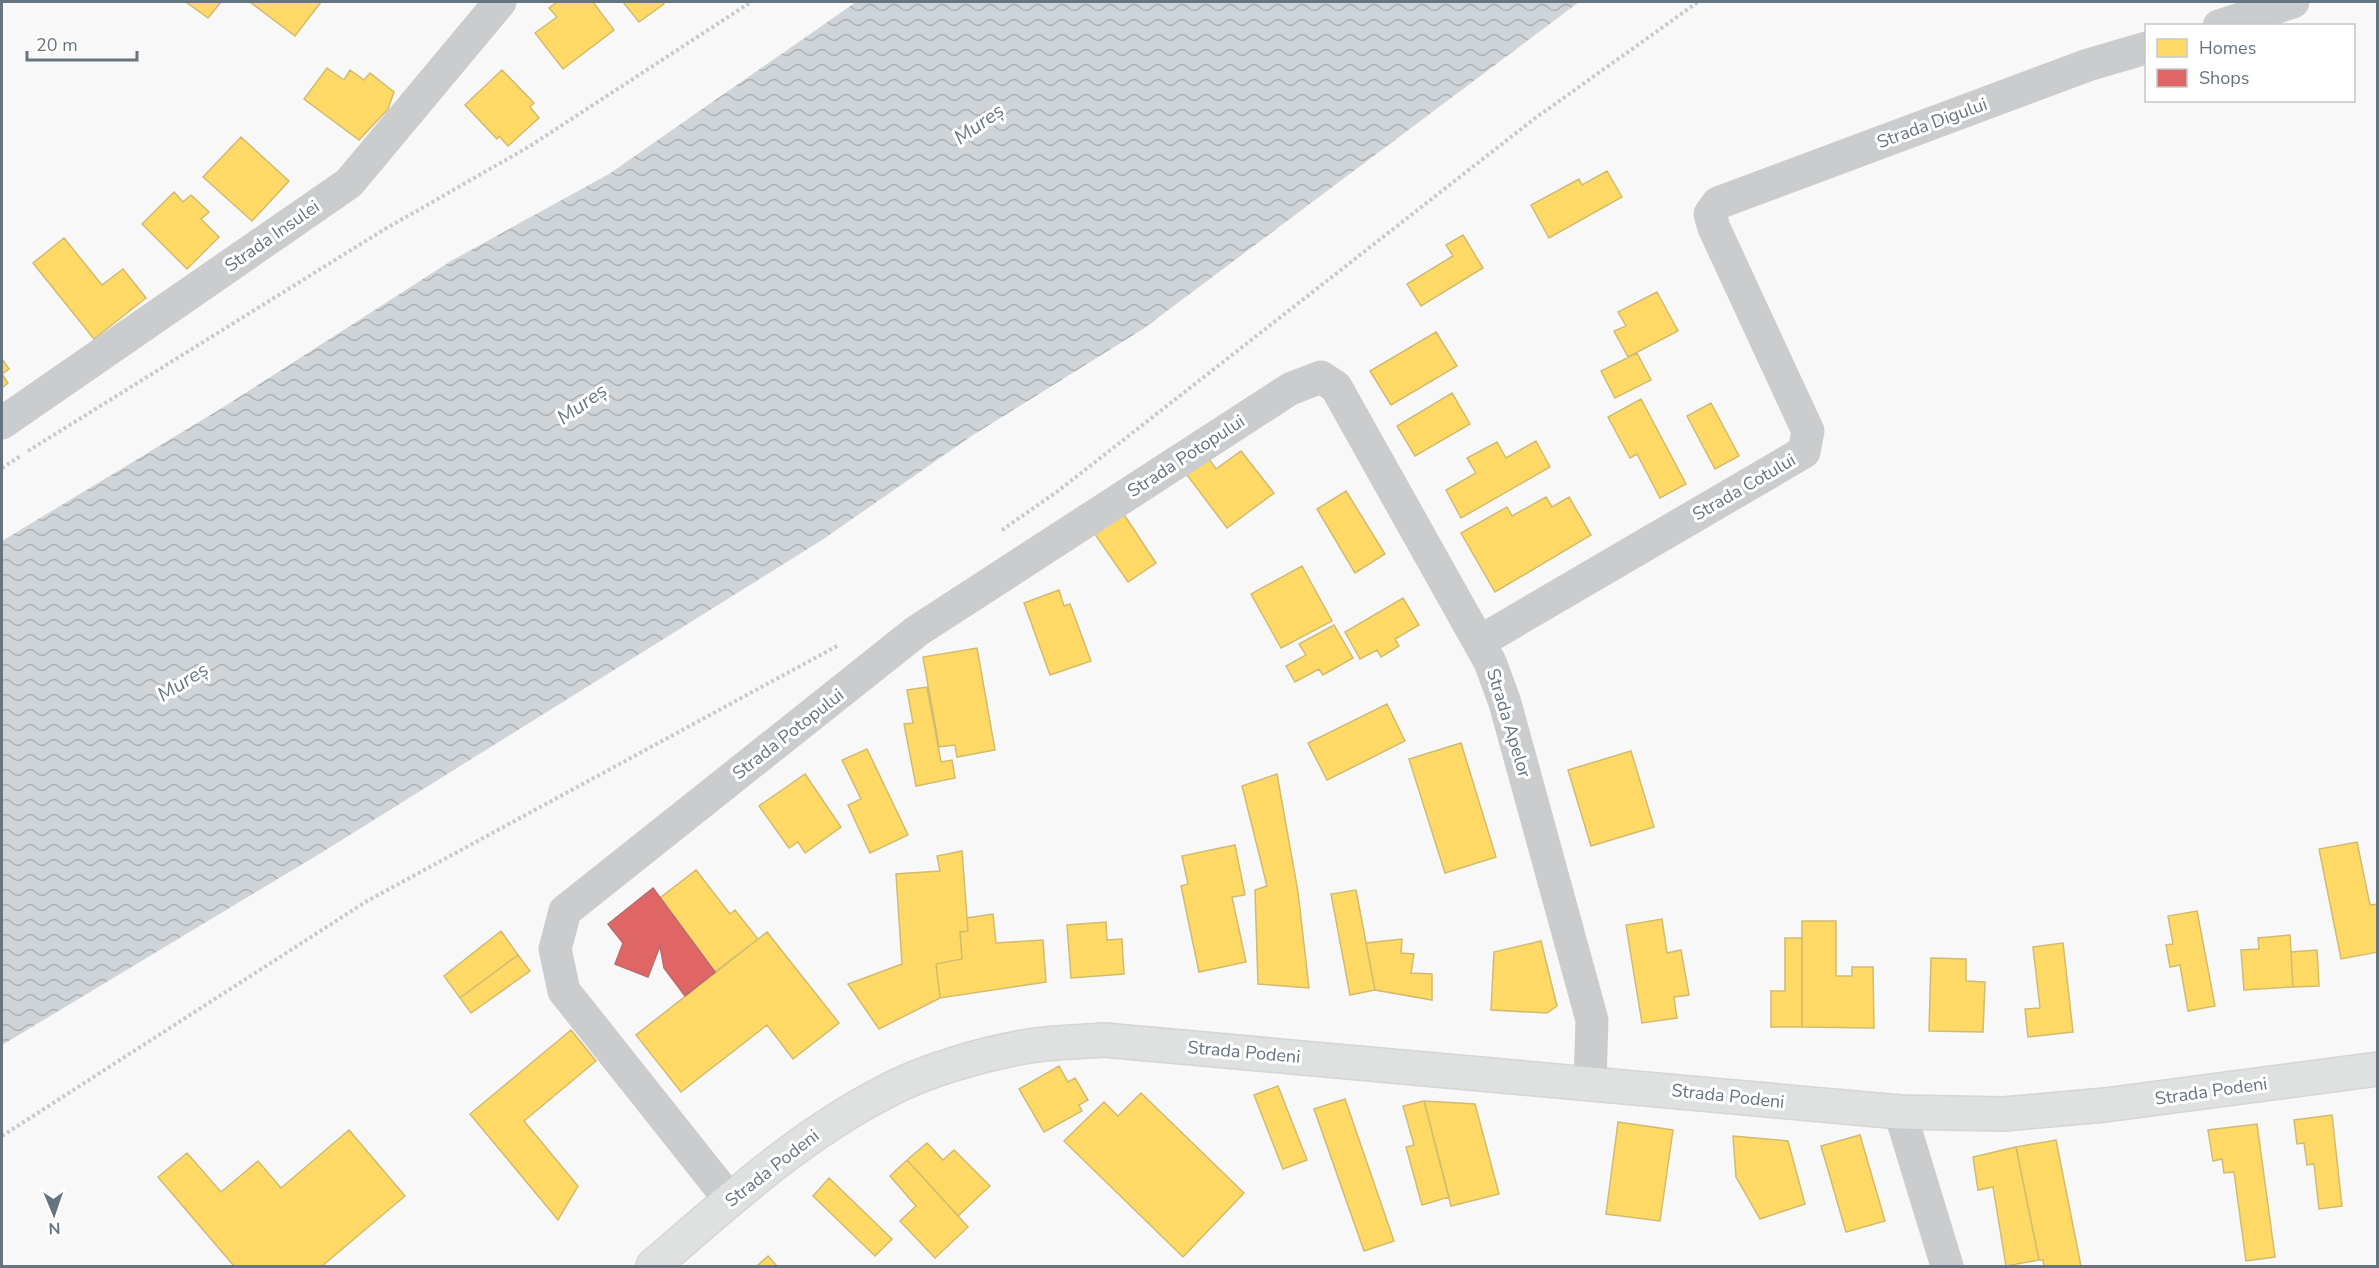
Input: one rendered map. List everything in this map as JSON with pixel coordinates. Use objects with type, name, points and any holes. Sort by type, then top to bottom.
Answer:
[{"type":"main road","name":"Strada Podeni","points":[[653,1266],[730,1200],[830,1124],[886,1091],[952,1066],[1023,1047],[1104,1040],[1590,1082],[1900,1112],[2004,1114],[2105,1105],[2378,1069]]},
{"type":"street","name":"Strada Insulei","points":[[2,423],[349,183],[500,2]]},
{"type":"street","points":[[2225,24],[2293,2]]},
{"type":"street","name":"Strada Digului","points":[[1718,202],[2088,65],[2145,48]]},
{"type":"street","name":"Strada Cotului","points":[[1479,642],[1804,452],[1808,431],[1714,228],[1710,214],[1718,202]]},
{"type":"street","name":"Strada Apelor","points":[[1312,379],[1321,377],[1336,387],[1490,662],[1505,703],[1593,1020],[1590,1082]]},
{"type":"street","name":"Strada Potopului","points":[[730,1200],[564,991],[555,949],[565,911],[917,631],[1290,389],[1312,379]]},
{"type":"street","points":[[1900,1112],[1947,1266]]},
{"type":"path","points":[[2,468],[380,232],[530,146],[751,2]]},
{"type":"path","points":[[1000,531],[1058,491],[1534,119],[1698,2]]},
{"type":"path","points":[[2,1136],[367,902],[847,640]]},
{"type":"water","name":"Mureș","points":[[856,2],[1579,2],[1143,329],[973,435],[822,540],[321,853],[2,1045],[2,541],[222,408],[451,261],[609,174]]},
{"type":"building: Homes","points":[[186,2],[221,2],[208,18]]},
{"type":"building: Homes","points":[[250,2],[321,2],[295,36]]},
{"type":"building: Homes","points":[[557,2],[593,2],[614,30],[563,69],[535,33],[557,17],[549,8]]},
{"type":"building: Homes","points":[[623,2],[662,2],[664,4],[639,22]]},
{"type":"building: Homes","points":[[327,68],[344,80],[350,70],[364,80],[370,73],[394,92],[388,109],[359,140],[304,99]]},
{"type":"building: Homes","points":[[502,70],[534,103],[530,107],[539,118],[508,146],[499,136],[497,139],[465,105]]},
{"type":"building: Homes","points":[[241,137],[289,181],[252,221],[203,177]]},
{"type":"building: Homes","points":[[1607,171],[1622,197],[1549,238],[1531,205],[1579,179],[1582,185]]},
{"type":"building: Homes","points":[[174,192],[183,202],[191,195],[209,212],[201,219],[219,237],[187,269],[142,224]]},
{"type":"building: Homes","points":[[1463,235],[1483,268],[1421,306],[1407,284],[1453,256],[1446,245]]},
{"type":"building: Homes","points":[[64,238],[102,285],[123,269],[146,298],[94,339],[33,263]]},
{"type":"building: Homes","points":[[1657,292],[1678,331],[1628,357],[1614,331],[1626,326],[1618,312]]},
{"type":"building: Homes","points":[[1436,332],[1457,366],[1391,405],[1370,371]]},
{"type":"building: Homes","points":[[1637,353],[1651,380],[1615,398],[1601,371]]},
{"type":"building: Homes","points":[[2,359],[9,369],[2,374]]},
{"type":"building: Homes","points":[[2,374],[8,383],[2,388]]},
{"type":"building: Homes","points":[[1452,393],[1470,424],[1415,456],[1397,426]]},
{"type":"building: Homes","points":[[1641,399],[1686,484],[1660,498],[1637,454],[1630,458],[1608,417]]},
{"type":"building: Homes","points":[[1711,403],[1739,456],[1715,469],[1687,416]]},
{"type":"building: Homes","points":[[1536,441],[1550,467],[1461,518],[1446,490],[1476,473],[1467,458],[1497,442],[1506,458]]},
{"type":"building: Homes","points":[[1241,451],[1274,493],[1227,528],[1187,475],[1209,459],[1216,469]]},
{"type":"building: Homes","points":[[1346,491],[1385,554],[1355,573],[1317,509]]},
{"type":"building: Homes","points":[[1546,497],[1552,507],[1569,497],[1591,535],[1495,592],[1461,533],[1507,507],[1512,516]]},
{"type":"building: Homes","points":[[1121,510],[1156,563],[1128,582],[1092,530]]},
{"type":"building: Homes","points":[[1302,566],[1332,621],[1281,648],[1251,594]]},
{"type":"building: Homes","points":[[1059,590],[1064,606],[1070,604],[1091,661],[1050,675],[1024,603]]},
{"type":"building: Homes","points":[[1403,598],[1419,625],[1395,639],[1399,646],[1381,657],[1377,650],[1360,659],[1345,632]]},
{"type":"building: Homes","points":[[1334,625],[1353,658],[1323,675],[1319,669],[1295,682],[1286,666],[1306,655],[1299,644]]},
{"type":"building: Homes","points":[[977,648],[995,750],[957,757],[955,745],[939,747],[923,657]]},
{"type":"building: Homes","points":[[927,687],[941,762],[952,760],[955,778],[916,786],[904,724],[913,723],[907,690]]},
{"type":"building: Homes","points":[[1387,704],[1405,741],[1327,780],[1308,743]]},
{"type":"building: Homes","points":[[1461,743],[1496,857],[1445,873],[1409,759]]},
{"type":"building: Homes","points":[[867,749],[908,835],[870,853],[848,805],[861,799],[842,760]]},
{"type":"building: Homes","points":[[1631,751],[1654,827],[1591,846],[1568,770]]},
{"type":"building: Homes","points":[[805,774],[841,827],[805,853],[798,842],[789,848],[759,806]]},
{"type":"building: Homes","points":[[1277,774],[1298,892],[1309,988],[1258,984],[1255,890],[1267,886],[1242,786]]},
{"type":"building: Homes","points":[[2357,842],[2370,905],[2378,904],[2378,952],[2341,959],[2319,849]]},
{"type":"building: Homes","points":[[1235,845],[1245,895],[1232,897],[1246,962],[1199,972],[1181,886],[1188,884],[1182,856]]},
{"type":"building: Homes","points":[[962,851],[968,931],[960,932],[962,959],[936,964],[940,998],[879,1029],[848,984],[902,964],[896,874],[940,871],[937,856]]},
{"type":"building: Homes","points":[[696,870],[730,914],[735,910],[758,939],[715,972],[660,898]]},
{"type":"building: Homes","points":[[1356,890],[1375,990],[1350,995],[1331,894]]},
{"type":"building: Homes","points":[[2197,911],[2215,1006],[2188,1011],[2180,965],[2170,967],[2166,945],[2173,944],[2168,916]]},
{"type":"building: Homes","points":[[993,914],[996,943],[1043,940],[1046,982],[940,998],[936,964],[962,959],[960,932],[968,931],[967,918]]},
{"type":"building: Homes","points":[[1662,919],[1667,953],[1681,950],[1689,995],[1674,997],[1677,1018],[1642,1023],[1626,925]]},
{"type":"building: Homes","points":[[1802,921],[1836,921],[1836,976],[1852,976],[1852,967],[1873,967],[1874,1028],[1802,1027]]},
{"type":"building: Homes","points":[[1106,922],[1107,940],[1122,939],[1124,974],[1071,978],[1067,925]]},
{"type":"building: Homes","points":[[501,931],[518,955],[460,998],[444,976]]},
{"type":"building: Homes","points":[[767,932],[839,1023],[793,1059],[767,1025],[681,1092],[636,1035]]},
{"type":"building: Homes","points":[[2290,935],[2293,987],[2244,990],[2241,950],[2259,949],[2258,938]]},
{"type":"building: Homes","points":[[1785,938],[1802,938],[1802,1027],[1771,1027],[1771,991],[1785,991]]},
{"type":"building: Homes","points":[[1402,939],[1401,953],[1414,954],[1411,973],[1432,974],[1432,1000],[1375,990],[1366,943]]},
{"type":"building: Homes","points":[[1541,941],[1557,1006],[1547,1013],[1491,1010],[1494,952]]},
{"type":"building: Homes","points":[[2063,943],[2073,1032],[2028,1037],[2025,1009],[2040,1008],[2033,947]]},
{"type":"building: Homes","points":[[2317,950],[2319,986],[2293,987],[2291,952]]},
{"type":"building: Homes","points":[[518,955],[530,971],[471,1013],[460,998]]},
{"type":"building: Homes","points":[[1931,958],[1966,959],[1966,981],[1985,982],[1983,1032],[1929,1031]]},
{"type":"building: Homes","points":[[571,1030],[596,1061],[524,1121],[578,1186],[558,1220],[470,1114]]},
{"type":"building: Homes","points":[[1059,1066],[1068,1082],[1075,1078],[1088,1100],[1079,1105],[1082,1111],[1044,1132],[1019,1089]]},
{"type":"building: Homes","points":[[1278,1086],[1307,1160],[1283,1169],[1254,1095]]},
{"type":"building: Homes","points":[[1141,1093],[1244,1193],[1183,1257],[1064,1141],[1104,1102],[1118,1116]]},
{"type":"building: Homes","points":[[1345,1099],[1394,1241],[1364,1251],[1314,1109]]},
{"type":"building: Homes","points":[[1424,1101],[1449,1197],[1422,1205],[1406,1147],[1414,1145],[1403,1106]]},
{"type":"building: Homes","points":[[1424,1101],[1475,1104],[1499,1194],[1451,1206]]},
{"type":"building: Homes","points":[[2332,1115],[2342,1206],[2319,1209],[2314,1164],[2307,1165],[2304,1143],[2297,1144],[2294,1120]]},
{"type":"building: Homes","points":[[1618,1122],[1673,1130],[1660,1221],[1606,1214]]},
{"type":"building: Homes","points":[[2257,1124],[2275,1257],[2246,1261],[2234,1172],[2224,1173],[2222,1159],[2213,1161],[2208,1130]]},
{"type":"building: Homes","points":[[349,1130],[405,1196],[322,1266],[234,1266],[158,1177],[187,1153],[221,1192],[258,1161],[281,1188]]},
{"type":"building: Homes","points":[[1860,1135],[1885,1221],[1846,1232],[1821,1146]]},
{"type":"building: Homes","points":[[1733,1136],[1788,1141],[1805,1204],[1760,1219],[1736,1177]]},
{"type":"building: Homes","points":[[2056,1140],[2081,1266],[2044,1266],[2043,1260],[2039,1260],[2016,1147]]},
{"type":"building: Homes","points":[[927,1143],[943,1160],[954,1150],[990,1186],[958,1216],[907,1160]]},
{"type":"building: Homes","points":[[2016,1147],[2039,1260],[2006,1266],[1993,1187],[1978,1190],[1973,1157]]},
{"type":"building: Homes","points":[[907,1160],[968,1227],[935,1258],[900,1221],[916,1206],[890,1176]]},
{"type":"building: Homes","points":[[829,1178],[892,1239],[875,1256],[813,1196]]},
{"type":"building: Homes","points":[[768,1256],[777,1266],[757,1266]]},
{"type":"building: Shops","points":[[653,888],[715,972],[685,996],[664,968],[660,946],[648,977],[615,964],[623,943],[608,924]]}]
